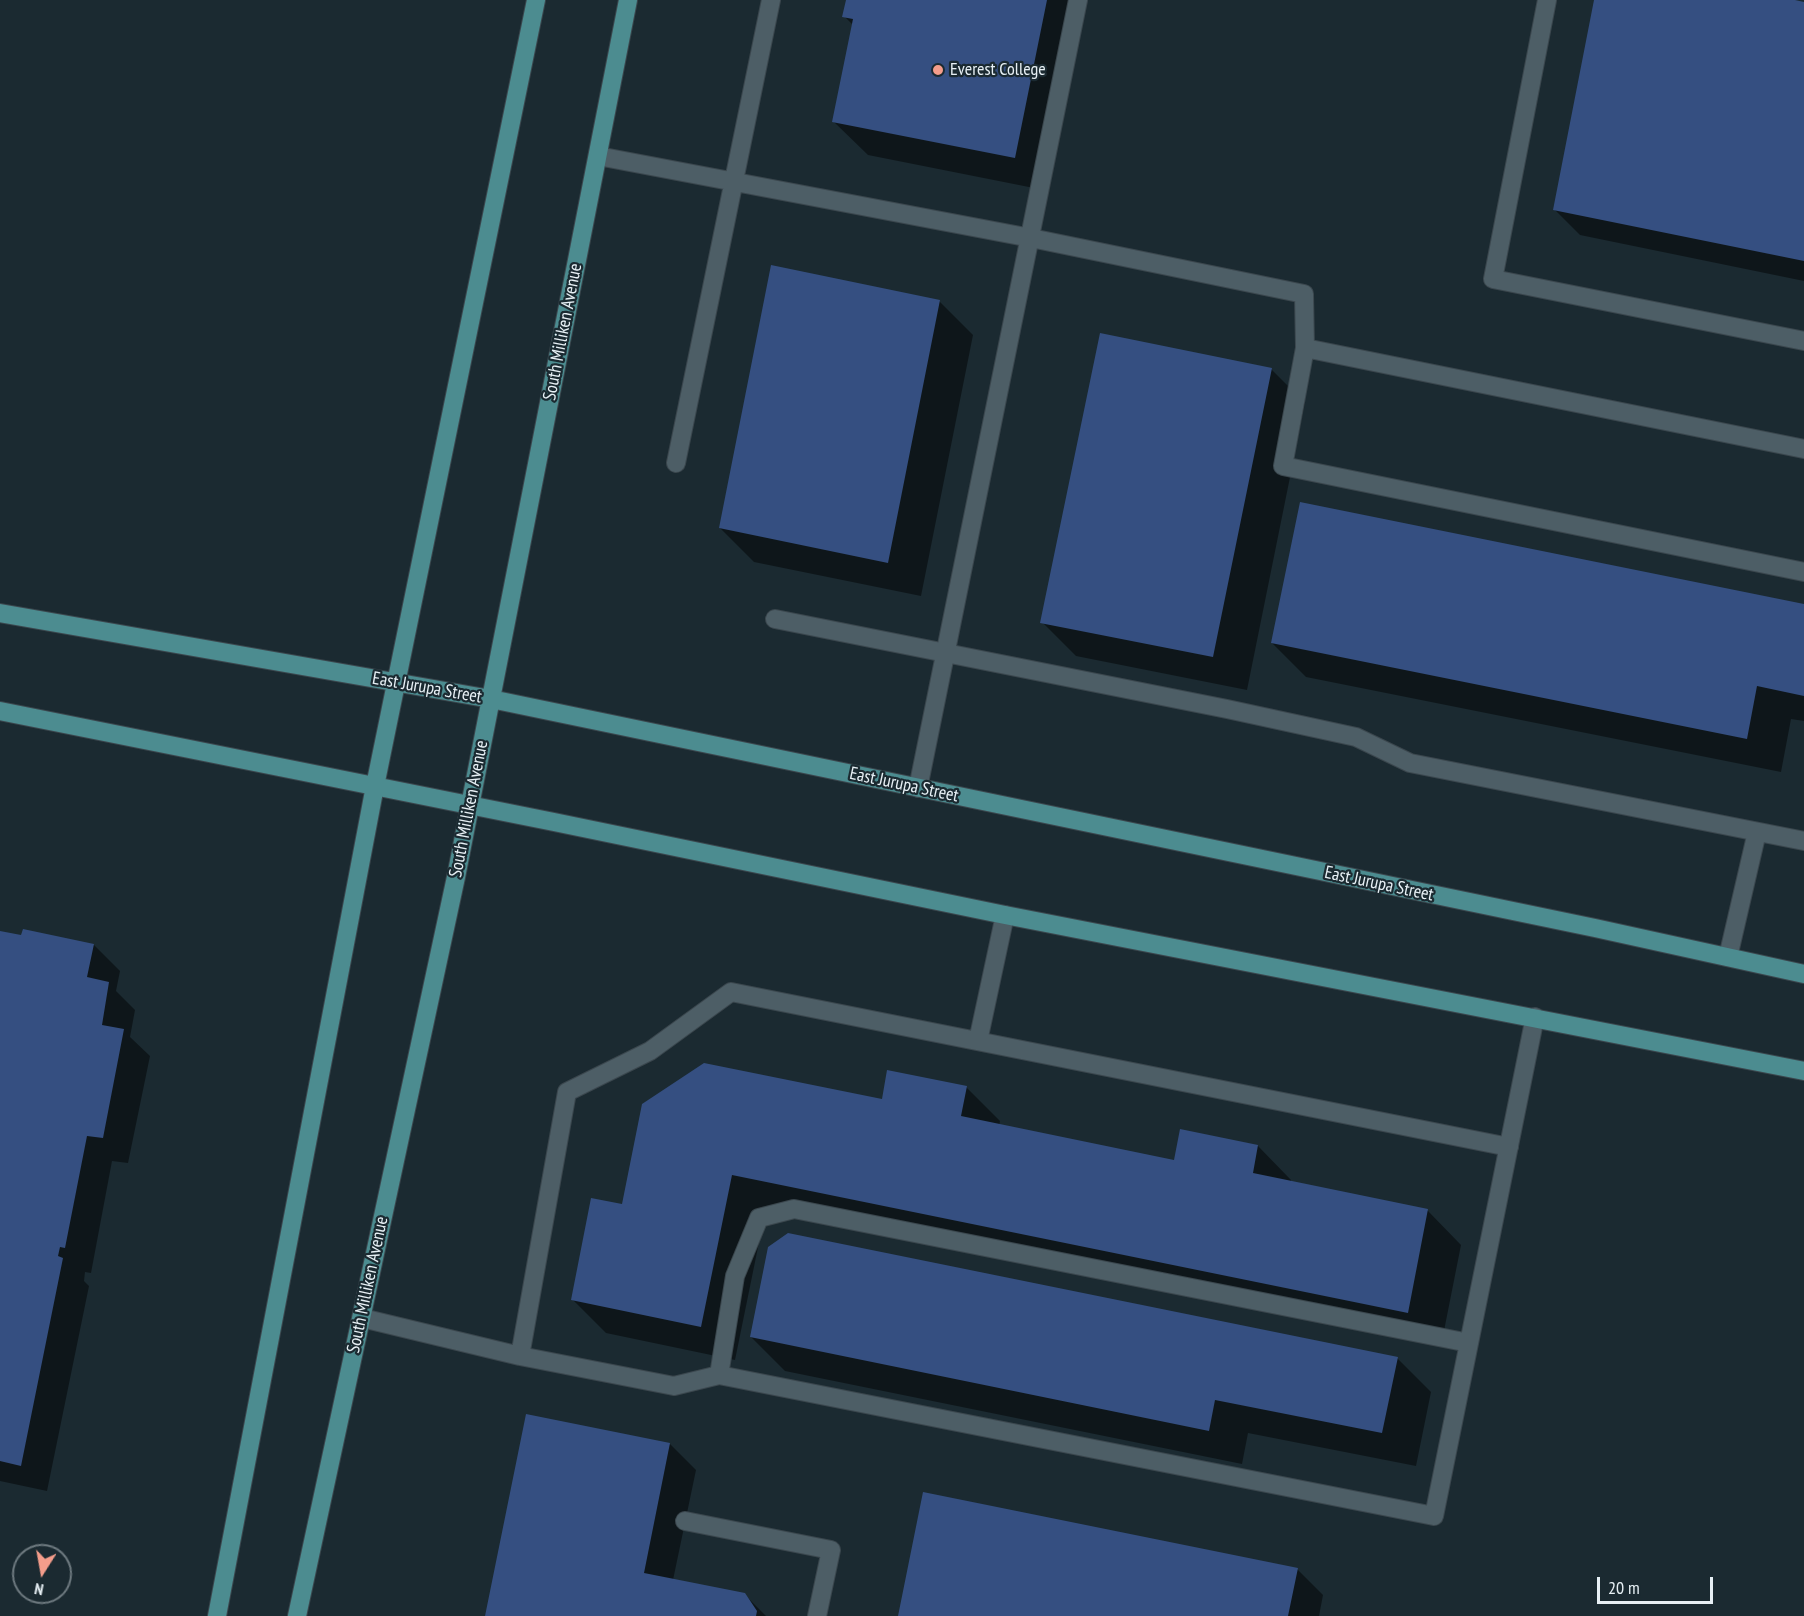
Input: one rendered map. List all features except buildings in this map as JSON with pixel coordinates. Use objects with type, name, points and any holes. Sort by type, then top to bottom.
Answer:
[{"type":"main road","points":[[217,1616],[375,786],[536,0]]},
{"type":"main road","name":"South Milliken Avenue","points":[[297,1616],[470,806],[628,0]]},
{"type":"main road","name":"East Jurupa Street","points":[[0,613],[490,699],[1572,923],[1804,974]]},
{"type":"main road","points":[[0,711],[1005,915],[1804,1071]]},
{"type":"lane","points":[[676,463],[771,0]]},
{"type":"lane","points":[[918,788],[1078,0]]},
{"type":"lane","points":[[1547,0],[1493,279],[1804,341]]},
{"type":"lane","points":[[598,156],[1030,238],[1304,294],[1305,348],[1283,466],[1804,572]]},
{"type":"lane","points":[[1305,348],[1804,449]]},
{"type":"lane","points":[[776,619],[1227,709],[1356,737],[1410,763],[1804,841]]},
{"type":"lane","points":[[1728,957],[1757,832]]},
{"type":"lane","points":[[978,1041],[1005,915]]},
{"type":"lane","points":[[520,1356],[567,1092],[650,1051],[731,992],[1509,1147]]},
{"type":"lane","points":[[362,1318],[520,1356],[674,1386],[719,1375],[1434,1516],[1535,1017]]},
{"type":"lane","points":[[719,1375],[735,1276],[759,1218],[794,1209],[1469,1343]]},
{"type":"lane","points":[[685,1521],[831,1550],[817,1616]]},
{"type":"place","name":"Everest College","points":[[938,70]]}]
